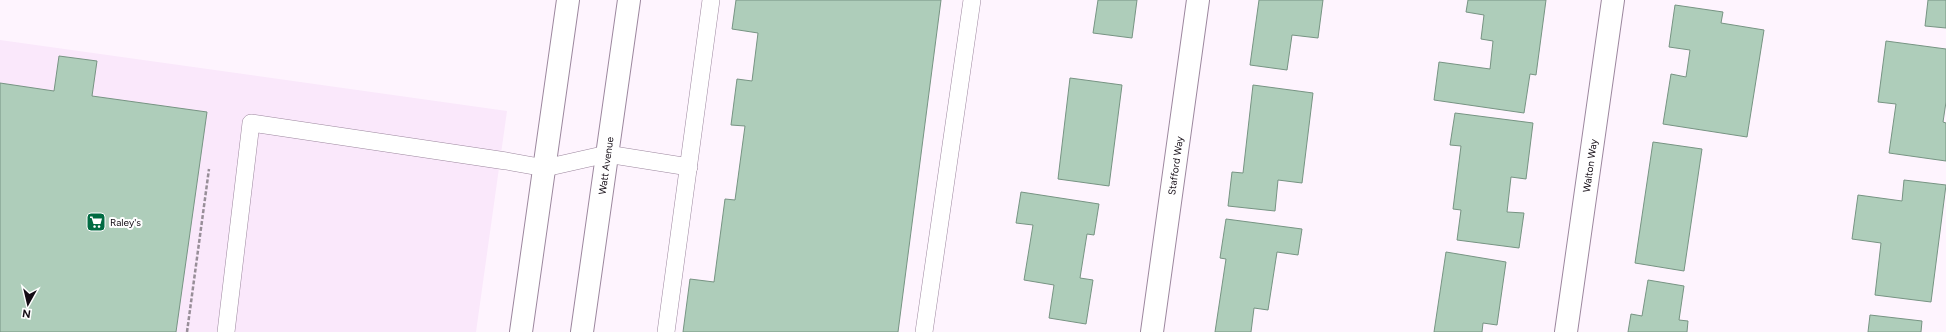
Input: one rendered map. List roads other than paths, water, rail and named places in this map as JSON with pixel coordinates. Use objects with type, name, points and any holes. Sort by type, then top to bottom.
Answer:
[{"type":"main road","points":[[521,332],[568,0]]},
{"type":"main road","name":"Watt Avenue","points":[[582,332],[629,0]]},
{"type":"main road","name":"Stafford Way","points":[[1152,332],[1198,0]]},
{"type":"main road","name":"Walton Way","points":[[1566,332],[1613,0]]},
{"type":"lane","points":[[666,332],[711,0]]},
{"type":"lane","points":[[924,332],[972,0]]},
{"type":"lane","points":[[226,332],[251,123],[491,158],[545,168],[607,154],[689,167]]},
{"type":"place","name":"Raley's","points":[[96,222]]}]
